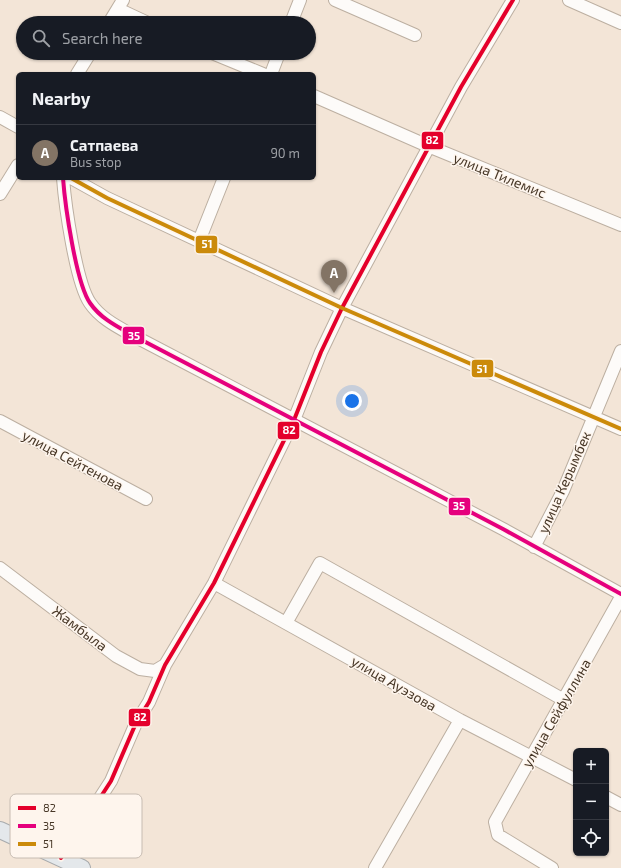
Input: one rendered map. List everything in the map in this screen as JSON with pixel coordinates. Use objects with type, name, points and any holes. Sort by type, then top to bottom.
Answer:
[{"type":"main road","points":[[0,830],[10,835]]},
{"type":"main road","points":[[61,858],[82,868]]},
{"type":"street","points":[[294,16],[300,0]]},
{"type":"street","points":[[335,0],[415,35]]},
{"type":"street","points":[[103,794],[111,781],[136,723],[149,702],[165,665],[214,582],[294,420],[321,352],[342,308],[428,146],[513,0]]},
{"type":"street","points":[[569,0],[621,23]]},
{"type":"street","points":[[113,16],[120,4],[138,16]]},
{"type":"street","points":[[77,72],[85,60]]},
{"type":"street","points":[[229,60],[258,72]]},
{"type":"street","points":[[272,72],[276,60]]},
{"type":"street","name":"улица Тилемис","points":[[316,97],[428,146],[621,225]]},
{"type":"street","points":[[0,117],[16,126]]},
{"type":"street","points":[[0,194],[16,168]]},
{"type":"street","points":[[62,180],[78,268],[86,295],[97,312],[128,333],[534,547],[621,595]]},
{"type":"street","points":[[75,180],[107,198],[197,236],[342,308],[621,429]]},
{"type":"street","points":[[197,236],[223,180]]},
{"type":"street","name":"улица Керымбек","points":[[534,547],[563,491],[621,351]]},
{"type":"street","name":"улица Сейтенова","points":[[0,421],[146,499]]},
{"type":"street","points":[[286,623],[320,563],[564,700]]},
{"type":"street","name":"Жамбыла","points":[[0,568],[116,656],[140,669],[155,671],[165,665]]},
{"type":"street","name":"улица Ауэзова","points":[[214,582],[460,720],[573,778]]},
{"type":"street","name":"улица Сейфуллина","points":[[552,868],[506,840],[496,831],[496,820],[621,595]]},
{"type":"street","points":[[375,868],[460,720]]},
{"type":"street","points":[[609,799],[621,805]]},
{"type":"transit line","name":"82","points":[[103,794],[111,781],[136,723],[149,702],[165,665],[214,583],[294,420],[321,352],[342,308],[461,87],[513,0]]},
{"type":"transit line","name":"35","points":[[63,180],[72,243],[80,279],[90,303],[99,314],[134,336],[503,529],[621,594]]},
{"type":"transit line","name":"51","points":[[75,180],[107,198],[342,308],[621,429]]},
{"type":"place","name":"Сатпаева","points":[[334,293]]}]
